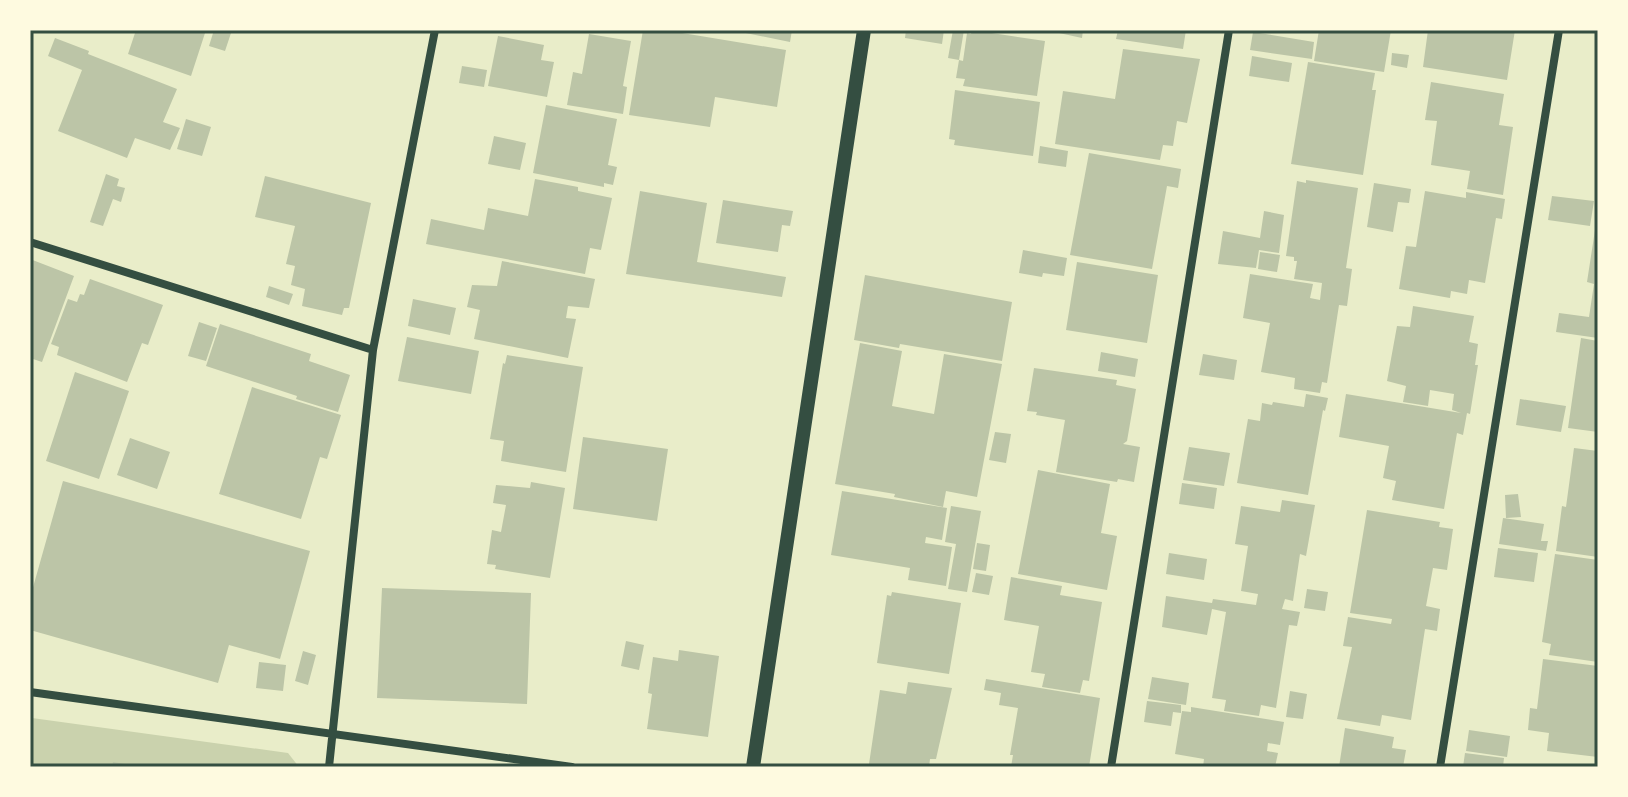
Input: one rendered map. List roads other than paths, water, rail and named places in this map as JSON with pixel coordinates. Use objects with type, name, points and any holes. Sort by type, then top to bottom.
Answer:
[{"type":"street","points":[[329,767],[373,350],[435,30]]},
{"type":"street","points":[[753,767],[864,30]]},
{"type":"street","points":[[1111,767],[1229,30]]},
{"type":"street","points":[[1440,767],[1559,30]]},
{"type":"street","points":[[30,242],[373,350]]},
{"type":"street","points":[[30,692],[572,767]]}]
